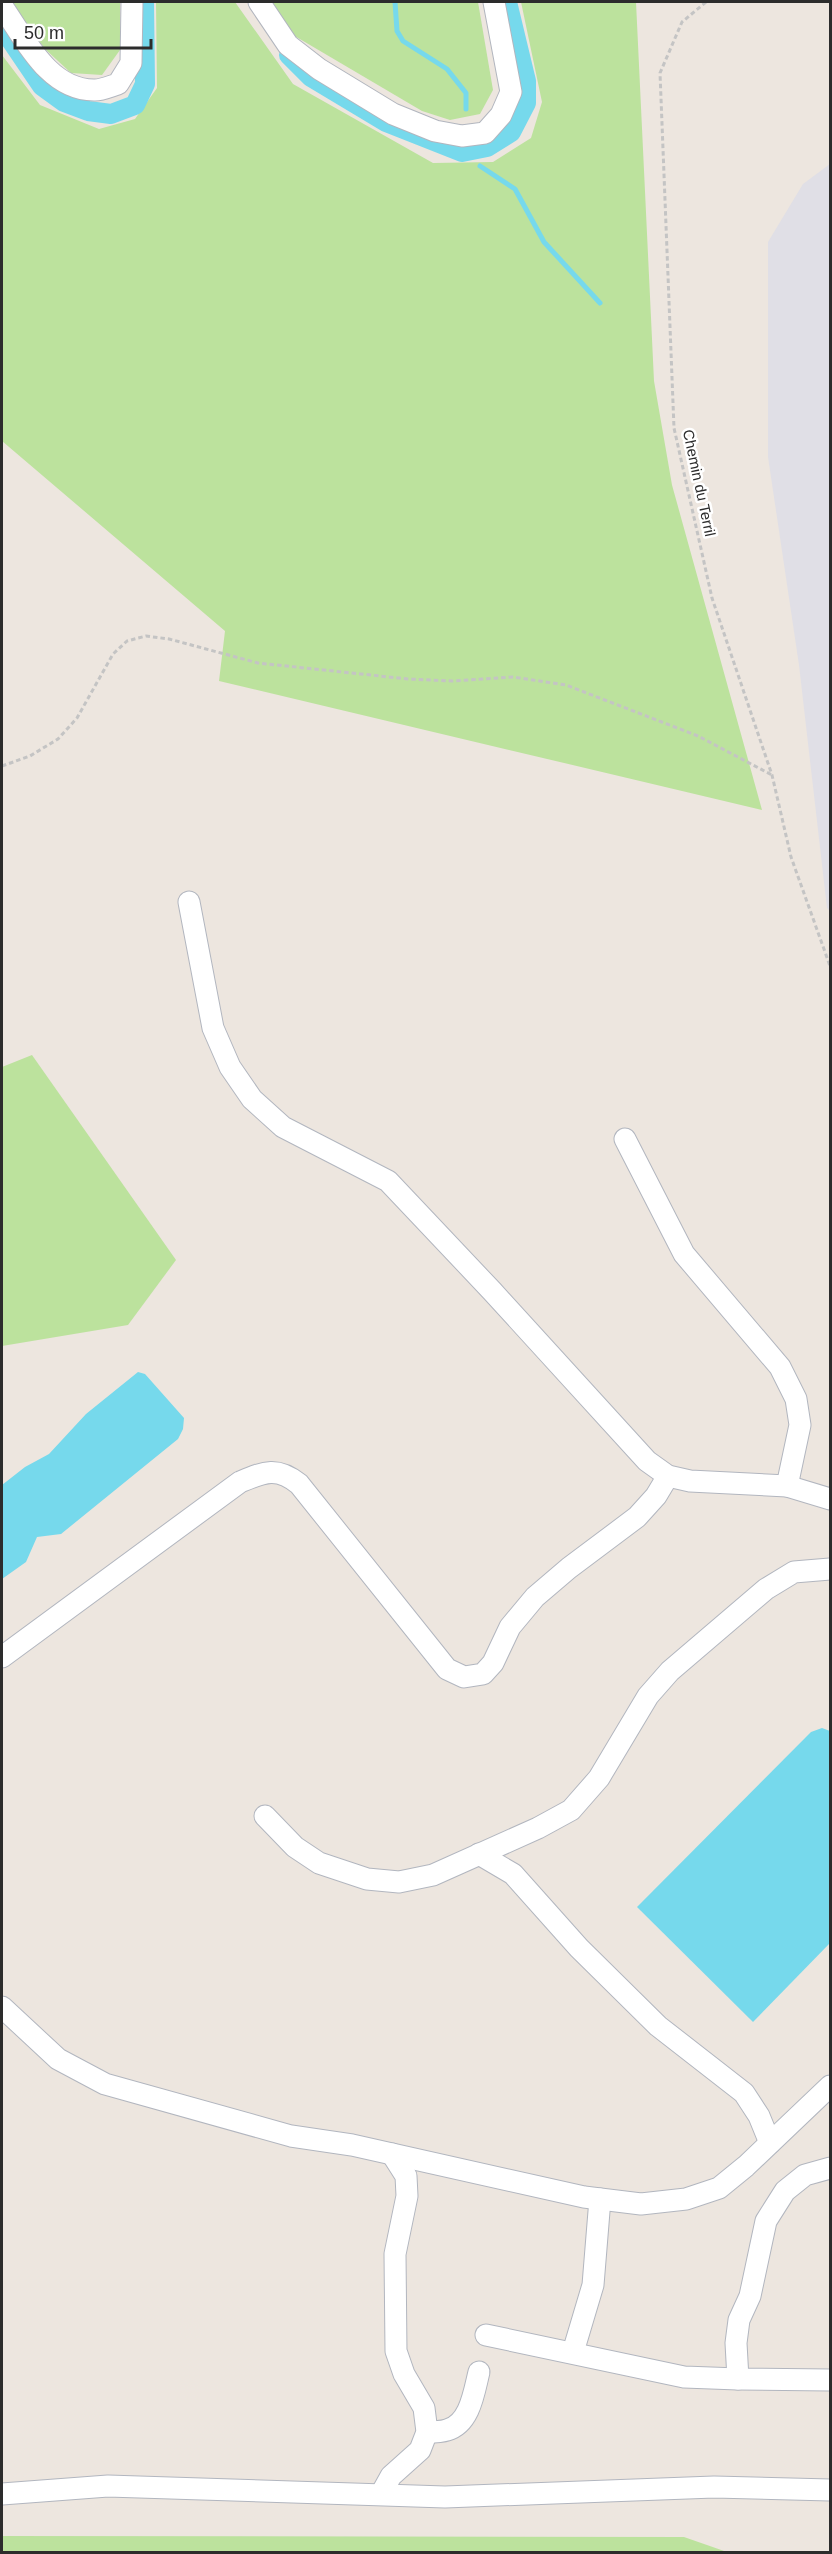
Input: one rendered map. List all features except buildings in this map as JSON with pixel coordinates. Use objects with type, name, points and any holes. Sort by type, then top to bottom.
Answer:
[{"type":"lane","points":[[2,6],[53,75],[74,87],[97,91],[118,84],[131,63],[132,2]]},
{"type":"lane","points":[[259,2],[288,45],[319,69],[393,114],[435,131],[462,136],[485,133],[501,115],[511,92],[494,2]]},
{"type":"lane","points":[[189,902],[213,1028],[230,1067],[252,1099],[283,1127],[388,1181],[647,1461],[668,1476],[690,1481],[787,1486],[831,1499]]},
{"type":"lane","points":[[625,1139],[684,1254],[780,1367],[796,1399],[800,1425],[787,1486]]},
{"type":"lane","points":[[2,1657],[240,1482],[263,1473],[285,1473],[298,1484],[447,1669],[464,1677],[483,1674],[493,1663],[510,1627],[535,1597],[569,1568],[637,1517],[656,1496],[668,1476]]},
{"type":"lane","points":[[265,1816],[295,1847],[319,1863],[367,1879],[399,1882],[433,1875],[538,1828],[571,1810],[598,1778],[648,1696],[670,1671],[766,1589],[794,1572],[831,1569]]},
{"type":"lane","points":[[479,1854],[513,1874],[579,1948],[657,2026],[744,2093],[759,2116],[770,2143]]},
{"type":"lane","points":[[2,2007],[58,2059],[105,2084],[291,2136],[352,2145],[600,2199],[640,2204],[686,2199],[718,2188],[831,2086]]},
{"type":"lane","points":[[381,2494],[392,2476],[420,2450],[427,2432],[424,2408],[404,2374],[396,2351],[395,2254],[407,2196],[406,2176],[392,2154]]},
{"type":"lane","points":[[738,2379],[736,2343],[739,2320],[750,2296],[766,2221],[785,2191],[798,2180],[805,2175],[831,2168]]},
{"type":"lane","points":[[573,2352],[594,2285],[600,2199]]},
{"type":"lane","points":[[486,2335],[684,2377],[831,2380]]},
{"type":"lane","points":[[427,2432],[448,2430],[460,2422],[469,2409],[479,2372]]},
{"type":"lane","points":[[2,2494],[108,2486],[445,2497],[758,2486],[815,2491],[831,2490]]},
{"type":"path","name":"Chemin du Terril","points":[[706,2],[682,22],[660,73],[674,428],[712,598],[772,775],[791,857],[831,966]]},
{"type":"path","points":[[2,765],[30,756],[58,739],[77,718],[113,654],[127,641],[146,636],[169,639],[258,663],[408,679],[452,681],[513,677],[566,686],[698,735],[772,775]]},
{"type":"shaded area","points":[[830,164],[830,911],[827,908],[799,665],[768,457],[768,242],[803,184]]},
{"type":"green space","points":[[9,2],[120,2],[120,50],[102,75],[71,73],[45,49]]},
{"type":"green space","points":[[156,2],[235,2],[293,84],[433,163],[493,162],[531,138],[542,102],[521,2],[636,2],[654,381],[672,485],[762,810],[219,681],[225,631],[2,441],[2,55],[40,105],[99,129],[135,119],[157,88]]},
{"type":"green space","points":[[271,2],[478,2],[493,90],[480,114],[450,120],[422,111],[293,35]]},
{"type":"green space","points":[[32,1055],[176,1260],[128,1325],[2,1346],[2,1067]]},
{"type":"green space","points":[[2,2536],[684,2537],[727,2552],[2,2552]]},
{"type":"water","points":[[138,1372],[145,1374],[184,1418],[183,1429],[178,1439],[61,1534],[37,1537],[26,1562],[2,1579],[2,1485],[25,1467],[49,1454],[86,1414]]},
{"type":"water","points":[[822,1728],[830,1731],[830,1943],[753,2022],[637,1907],[811,1732]]},
{"type":"waterway","points":[[2,27],[42,86],[64,102],[88,111],[111,114],[135,105],[145,84],[144,2]]},
{"type":"waterway","points":[[395,2],[397,31],[403,41],[447,69],[466,93],[466,109]]},
{"type":"waterway","points":[[289,55],[311,77],[386,122],[462,152],[487,147],[511,132],[526,103],[526,81],[507,2]]},
{"type":"waterway","points":[[480,166],[515,189],[544,242],[600,303]]}]
